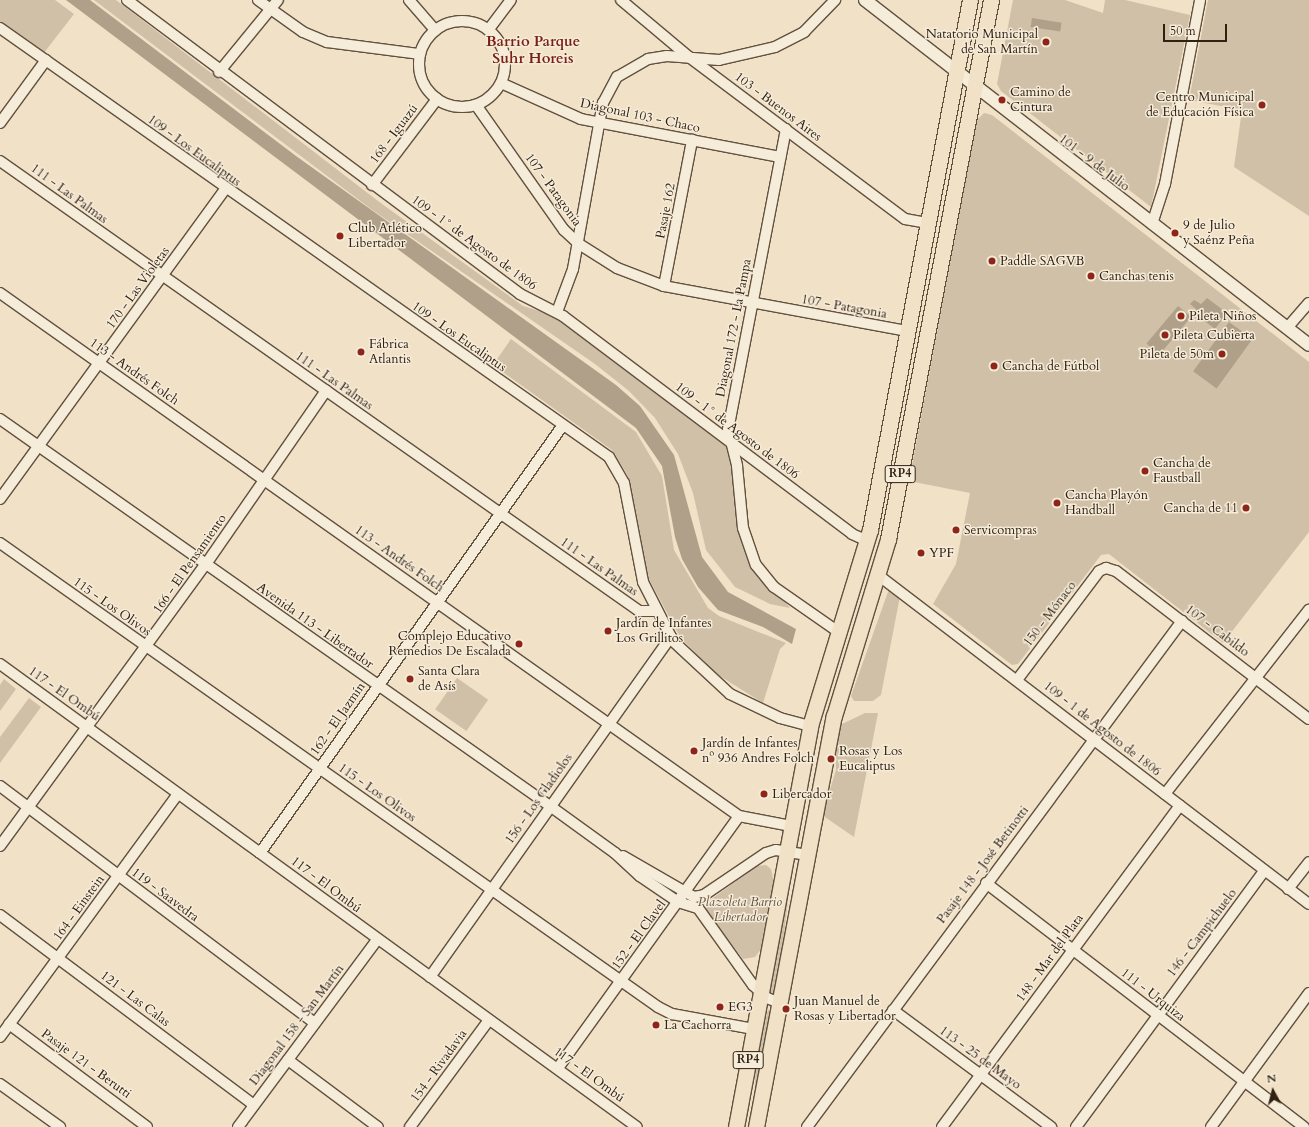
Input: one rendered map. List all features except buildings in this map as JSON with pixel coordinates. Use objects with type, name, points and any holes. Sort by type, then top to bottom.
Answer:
[{"type":"main road","name":"RP4","points":[[736,1127],[810,726],[868,541],[970,0]]},
{"type":"main road","name":"RP4","points":[[756,1127],[834,716],[878,575],[894,509],[991,0]]},
{"type":"street","name":"109 - 1° de Agosto de 1806","points":[[127,0],[219,72],[520,294],[556,312],[852,534],[868,541]]},
{"type":"street","points":[[258,0],[303,32],[327,42],[420,54]]},
{"type":"street","points":[[219,72],[278,0]]},
{"type":"street","points":[[409,0],[435,30]]},
{"type":"street","points":[[489,29],[511,0]]},
{"type":"street","points":[[556,312],[579,244],[598,123],[611,87],[628,68],[661,57],[732,59],[775,47],[804,32],[835,0]]},
{"type":"street","name":"101 - 9 de Julio","points":[[865,0],[975,88],[1309,345]]},
{"type":"street","points":[[1152,224],[1165,184],[1200,0]]},
{"type":"street","name":"103 - Buenos Aires","points":[[625,1],[689,57],[905,219],[927,223]]},
{"type":"street","points":[[456,20],[479,23],[489,29],[503,48],[505,72],[501,83],[491,96],[476,105],[454,106],[437,99],[421,78],[420,54],[435,30],[456,20]]},
{"type":"street","name":"109 - Los Eucaliptus","points":[[0,28],[225,189],[602,451],[618,468],[638,564],[656,611],[671,637],[730,694],[780,718],[810,726]]},
{"type":"street","points":[[0,123],[46,60]]},
{"type":"street","name":"Diagonal 103 - Chaco","points":[[501,83],[572,115],[598,123],[780,157]]},
{"type":"street","name":"168 - Iguazú","points":[[372,185],[437,99]]},
{"type":"street","name":"107 - Patagonia","points":[[476,105],[564,230],[579,244],[634,277],[664,286],[752,304],[907,331]]},
{"type":"street","name":"Diagonal 172 - La Pampa","points":[[786,129],[728,429],[732,445],[743,528],[756,565],[774,587],[840,634]]},
{"type":"street","name":"Pasaje 162","points":[[664,286],[692,140]]},
{"type":"street","name":"111 - Las Palmas","points":[[0,161],[163,278],[639,611],[656,611]]},
{"type":"street","name":"170 - Las Violetas","points":[[0,499],[163,278],[225,189]]},
{"type":"street","name":"113 - Andrés Folch","points":[[0,293],[739,816],[791,826]]},
{"type":"street","points":[[1287,328],[1309,303]]},
{"type":"street","name":"166 - El Pensamiento","points":[[0,846],[146,648],[326,391]]},
{"type":"street","name":"Avenida 113 - Libertador","points":[[0,419],[550,806],[615,853],[635,872],[678,902],[703,913],[760,993]]},
{"type":"street","name":"162 - El Jazmín","points":[[260,853],[377,685],[438,602],[563,425]]},
{"type":"street","name":"115 - Los Olivos","points":[[0,544],[491,891],[672,1014],[754,1029]]},
{"type":"street","name":"107 - Cabildo","points":[[1106,568],[1116,571],[1257,677],[1309,719]]},
{"type":"street","name":"150 - Mónaco","points":[[1017,680],[1099,571],[1106,568]]},
{"type":"street","name":"109 - 1 de Agosto de 1806","points":[[878,575],[1309,904]]},
{"type":"street","points":[[1166,794],[1309,610]]},
{"type":"street","name":"Pasaje 148 - José Betinotti","points":[[807,1127],[986,883],[1182,621]]},
{"type":"street","name":"156 - Los Gladiolos","points":[[430,977],[671,637]]},
{"type":"street","name":"117 - El Ombú","points":[[0,664],[377,940],[558,1068],[637,1127]]},
{"type":"street","name":"119 - Saavedra","points":[[0,786],[315,1023]]},
{"type":"street","name":"164 - Einstein","points":[[0,1037],[178,794]]},
{"type":"street","name":"148 - Mar del Plata","points":[[942,1127],[1073,948],[1180,806]]},
{"type":"street","name":"152 - El Clavel","points":[[558,1068],[622,981],[739,816]]},
{"type":"street","name":"Avenida 113 - Libertador","points":[[615,853],[640,864],[684,893],[694,897],[704,895],[766,853],[787,851],[808,855]]},
{"type":"street","points":[[1288,889],[1309,862]]},
{"type":"street","name":"146 - Campichuelo","points":[[1076,1127],[1264,871]]},
{"type":"street","name":"111 - Urquiza","points":[[986,883],[1073,948],[1157,1015],[1304,1127]]},
{"type":"street","name":"121 - Las Calas","points":[[0,915],[254,1105]]},
{"type":"street","name":"Diagonal 158 - San Martín","points":[[238,1127],[377,940]]},
{"type":"street","points":[[760,993],[780,1002]]},
{"type":"street","points":[[1212,1127],[1309,993]]},
{"type":"street","name":"113 - 25 de Mayo","points":[[893,1010],[1051,1127]]},
{"type":"street","name":"154 - Rivadavia","points":[[410,1127],[489,1020]]},
{"type":"street","name":"Pasaje 121 - Berutti","points":[[9,1024],[147,1127]]},
{"type":"street","points":[[288,1060],[378,1127]]},
{"type":"street","points":[[0,1084],[60,1127]]},
{"type":"green space","points":[[0,0],[55,0],[74,14],[43,54],[0,22]]},
{"type":"green space","points":[[94,0],[116,0],[378,201],[523,306],[556,316],[724,444],[731,454],[748,559],[790,608],[770,604],[735,587],[706,550],[693,493],[678,454],[655,418],[629,391],[595,364],[371,209]]},
{"type":"green space","points":[[1013,0],[1065,0],[1103,13],[1105,0],[1125,0],[1190,15],[1151,207],[1001,91],[997,84]]},
{"type":"green space","name":"Centro Municipal de Educación Física","points":[[1208,0],[1309,0],[1309,216],[1234,167],[1242,110],[1189,100]]},
{"type":"green space","points":[[984,113],[992,115],[1309,362],[1309,532],[1223,643],[1109,554],[1101,555],[1018,664],[1012,665],[933,604],[956,564],[970,493],[909,481],[977,120]]},
{"type":"green space","points":[[511,339],[636,432],[662,476],[674,550],[708,608],[719,616],[786,643],[780,649],[763,703],[715,673],[680,637],[644,570],[628,476],[612,450],[493,365]]},
{"type":"green space","points":[[889,589],[900,596],[881,695],[873,701],[854,701],[851,696]]},
{"type":"green space","points":[[457,678],[488,700],[466,731],[435,709]]},
{"type":"green space","points":[[4,679],[16,689],[0,711],[0,685]]},
{"type":"green space","points":[[29,698],[41,707],[0,763],[0,737]]},
{"type":"green space","points":[[865,713],[878,713],[854,837],[822,815],[836,770],[835,736],[840,725]]},
{"type":"green space","name":"Plazoleta Barrio Libertador","points":[[766,865],[771,869],[774,883],[761,949],[755,957],[743,959],[705,910],[706,903],[757,866]]},
{"type":"green space","points":[[790,883],[781,961],[775,997],[769,993]]},
{"type":"green space","points":[[768,1009],[771,1013],[754,1105],[756,1062]]},
{"type":"shaded area","points":[[66,0],[90,0],[296,156],[616,385],[640,406],[674,455],[702,557],[728,592],[796,629],[792,644],[763,627],[718,610],[698,587],[682,559],[675,537],[662,466],[636,428]]},
{"type":"shaded area","points":[[1032,18],[1062,23],[1060,32],[1031,27]]},
{"type":"shaded area","points":[[1207,298],[1227,313],[1215,329],[1194,313],[1196,309],[1190,304],[1194,300],[1201,304]]},
{"type":"shaded area","name":"Pileta Cubierta","points":[[1178,306],[1191,317],[1160,354],[1147,344]]},
{"type":"shaded area","name":"Pileta de 50m","points":[[1229,322],[1252,339],[1217,388],[1193,371]]},
{"type":"place","name":"Natatorio Municipal de San Martín","points":[[1046,42]]},
{"type":"place","name":"Camino de Cintura","points":[[1002,100]]},
{"type":"place","name":"Centro Municipal de Educación Física","points":[[1262,105]]},
{"type":"place","name":"9 de Julio y Saénz Peña","points":[[1175,233]]},
{"type":"place","name":"Club Atlético Libertador","points":[[340,236]]},
{"type":"place","name":"Paddle SAGVB","points":[[992,261]]},
{"type":"place","name":"Canchas tenis","points":[[1091,276]]},
{"type":"place","name":"Pileta Niños","points":[[1181,316]]},
{"type":"place","name":"Pileta Cubierta","points":[[1165,335]]},
{"type":"place","name":"Fábrica Atlantis","points":[[361,352]]},
{"type":"place","name":"Pileta de 50m","points":[[1222,354]]},
{"type":"place","name":"Cancha de Fútbol","points":[[994,366]]},
{"type":"place","name":"Cancha de Faustball","points":[[1145,471]]},
{"type":"place","name":"Cancha Playón Handball","points":[[1057,503]]},
{"type":"place","name":"Cancha de 11","points":[[1246,508]]},
{"type":"place","name":"Servicompras","points":[[956,530]]},
{"type":"place","name":"YPF","points":[[921,553]]},
{"type":"place","name":"Jardín de Infantes Los Grillitos","points":[[608,631]]},
{"type":"place","name":"Complejo Educativo Remedios De Escalada","points":[[519,644]]},
{"type":"place","name":"Santa Clara de Asís","points":[[410,679]]},
{"type":"place","name":"Jardín de Infantes nº 936 Andres Folch","points":[[694,751]]},
{"type":"place","name":"Rosas y Los Eucaliptus","points":[[831,759]]},
{"type":"place","name":"Libercador","points":[[764,794]]},
{"type":"place","name":"EG3","points":[[720,1007]]},
{"type":"place","name":"Juan Manuel de Rosas y Libertador","points":[[786,1009]]},
{"type":"place","name":"La Cachorra","points":[[656,1025]]},
{"type":"district","name":"Barrio Parque Suhr Horeis","points":[[533,50]]}]
